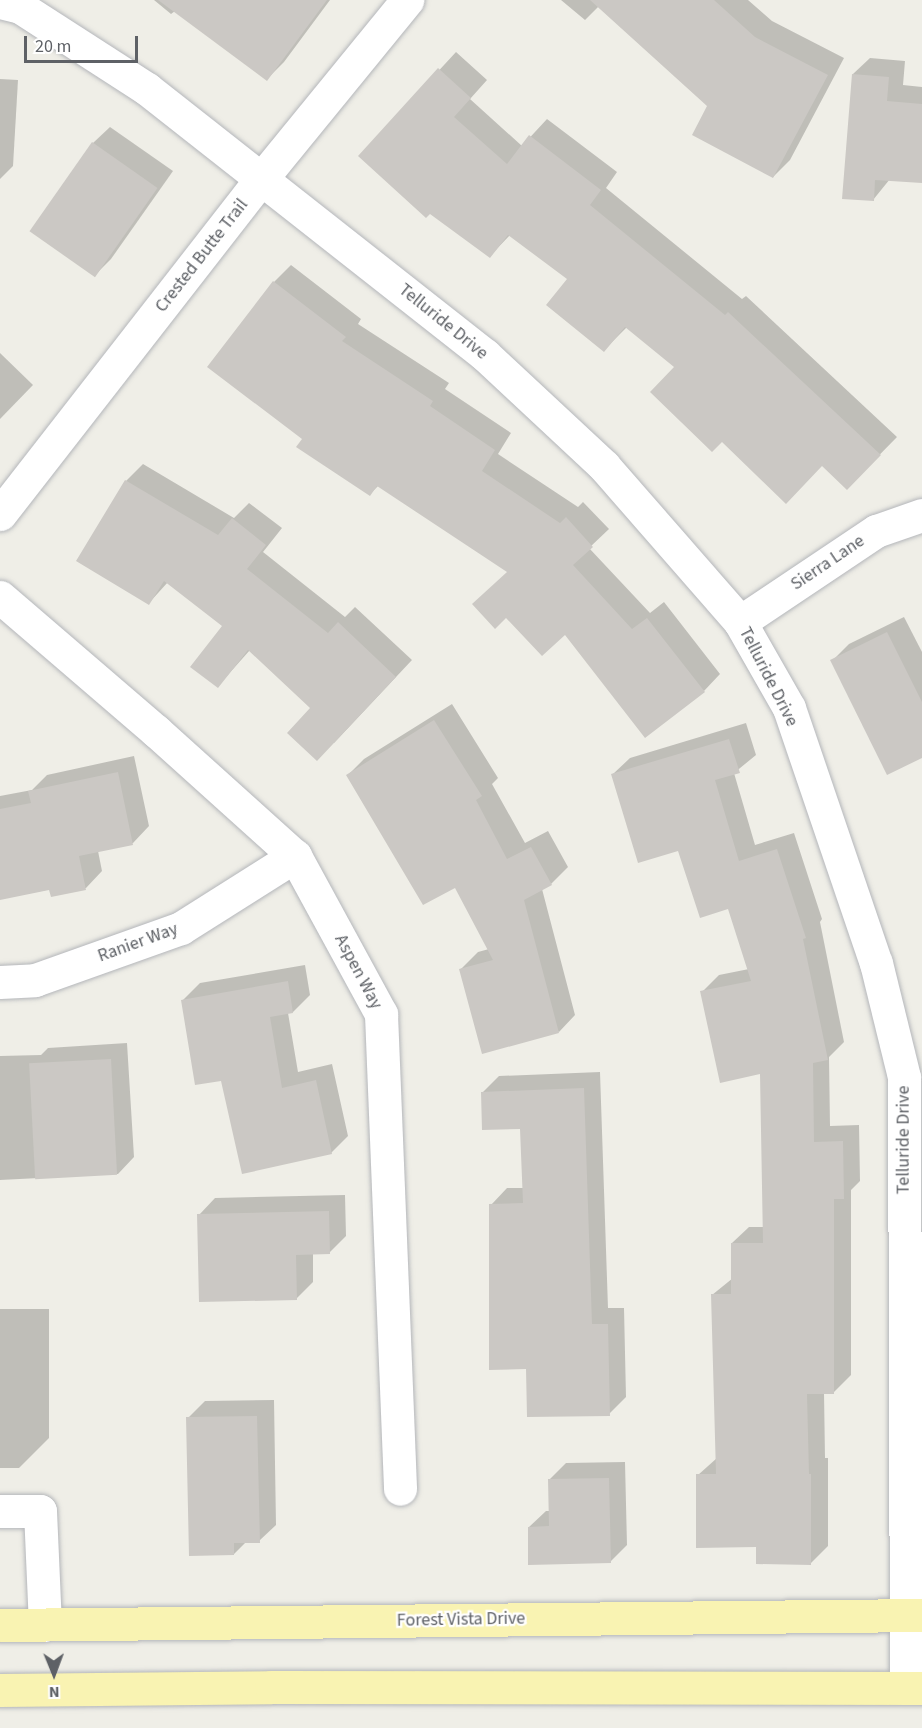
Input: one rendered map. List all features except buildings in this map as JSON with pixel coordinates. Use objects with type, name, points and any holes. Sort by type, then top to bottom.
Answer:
[{"type":"main road","name":"Forest Vista Drive","points":[[0,1625],[914,1615]]},
{"type":"main road","points":[[0,1690],[271,1687],[914,1688]]},
{"type":"street","name":"Crested Butte Trail","points":[[0,514],[262,178],[406,0]]},
{"type":"street","name":"Telluride Drive","points":[[0,2],[20,7],[147,89],[485,355],[604,466],[740,622],[789,708],[913,1075],[914,1688]]},
{"type":"street","name":"Sierra Lane","points":[[740,622],[876,531],[922,515]]},
{"type":"street","name":"Aspen Way","points":[[0,597],[156,731],[295,856],[381,1014],[400,1489]]},
{"type":"street","name":"Ranier Way","points":[[0,982],[35,980],[181,928],[295,856]]},
{"type":"street","points":[[0,1511],[40,1511],[45,1625]]}]
